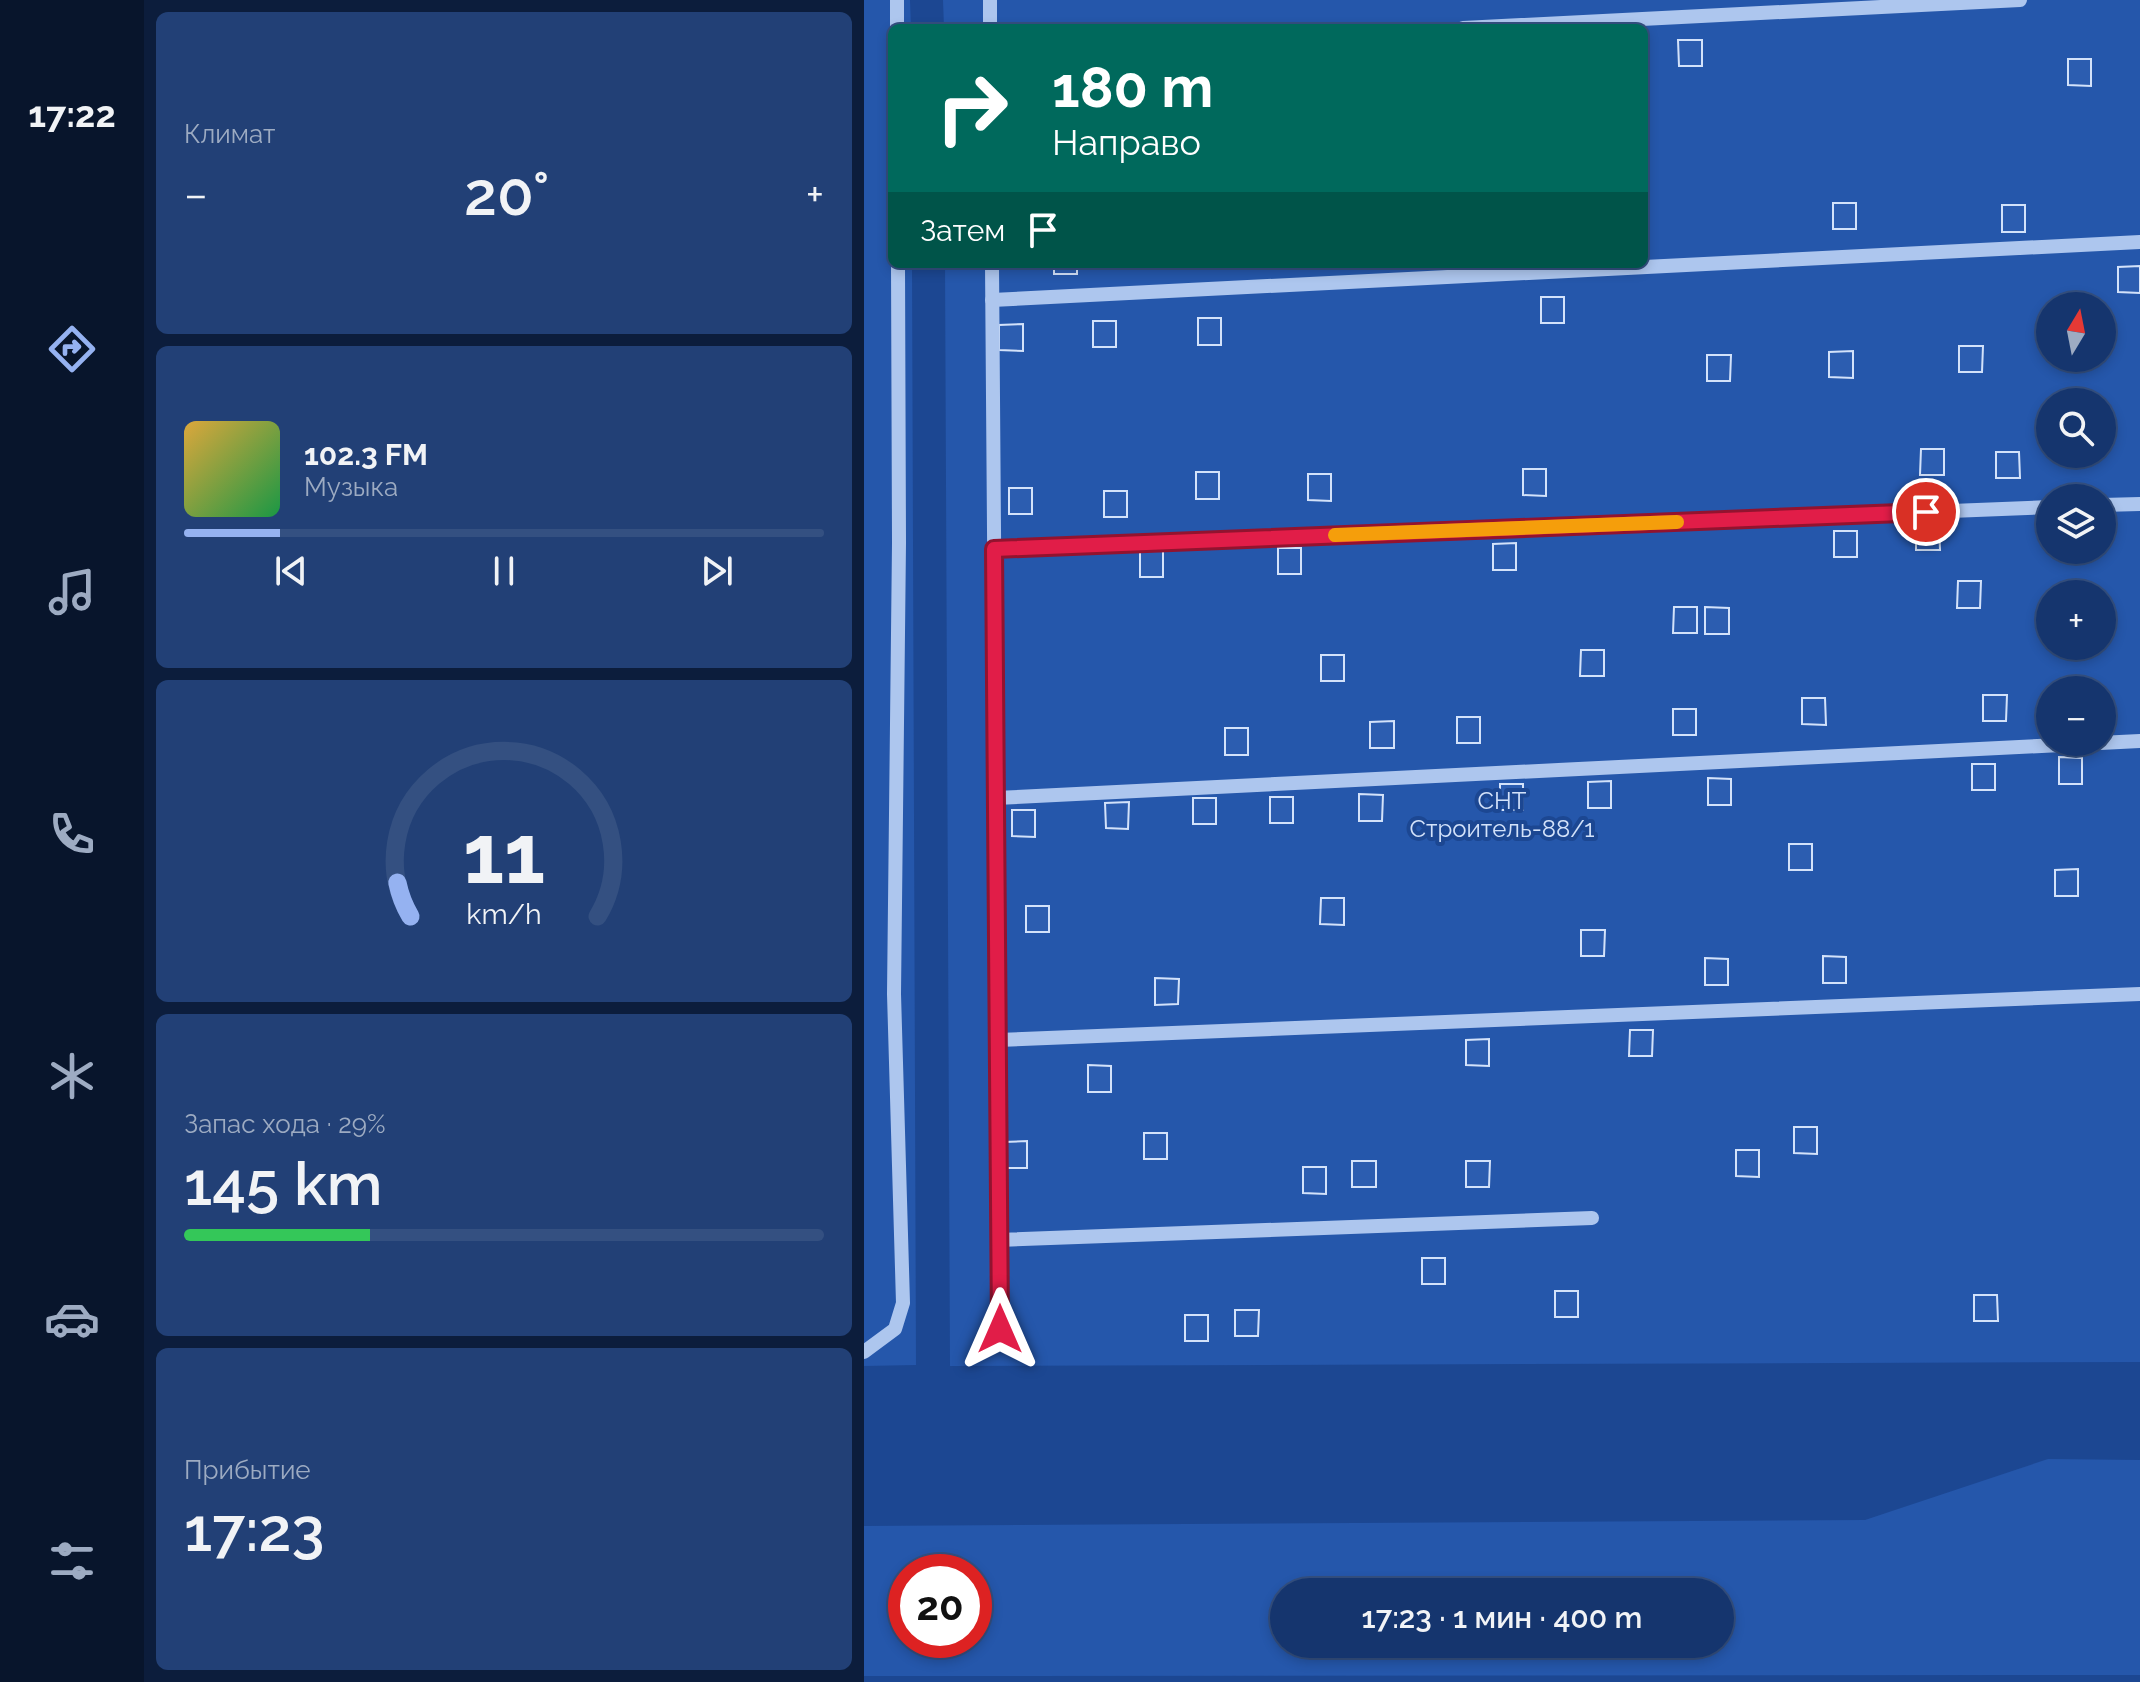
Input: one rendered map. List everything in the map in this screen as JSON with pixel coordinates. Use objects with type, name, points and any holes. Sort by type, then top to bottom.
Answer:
[{"type":"lane","points":[[897,0],[897,24]]},
{"type":"lane","points":[[990,0],[990,24]]},
{"type":"lane","points":[[1543,24],[2020,0]]},
{"type":"lane","points":[[1648,267],[2140,242]]},
{"type":"lane","points":[[864,1352],[895,1329],[903,1303],[894,994],[899,543],[898,268]]},
{"type":"lane","points":[[992,268],[1000,1329]]},
{"type":"lane","points":[[992,300],[1625,268]]},
{"type":"lane","points":[[2116,505],[2140,504]]},
{"type":"lane","points":[[994,549],[2036,508]]},
{"type":"lane","points":[[996,798],[2140,741]]},
{"type":"lane","points":[[998,1040],[2140,994]]},
{"type":"lane","points":[[999,1240],[1592,1218]]},
{"type":"green space","points":[[864,0],[910,0],[911,24],[888,24],[888,268],[912,268],[916,1365],[864,1366]]},
{"type":"green space","name":"СНТ Строитель-88/1","points":[[943,0],[2140,0],[2140,1362],[950,1366],[945,268],[1648,268],[1648,24],[944,24]]},
{"type":"green space","points":[[2048,1459],[2140,1460],[2140,1675],[864,1676],[864,1526],[1865,1520]]},
{"type":"building","points":[[1678,40],[1702,40],[1702,66],[1679,66]]},
{"type":"building","points":[[2068,59],[2091,59],[2091,86],[2068,85]]},
{"type":"building","points":[[1833,203],[1856,203],[1856,229],[1833,229]]},
{"type":"building","points":[[2002,205],[2025,205],[2025,232],[2002,232]]},
{"type":"building","points":[[2140,266],[2140,293],[2118,292],[2118,267]]},
{"type":"building","points":[[1054,268],[1077,268],[1077,274],[1054,274]]},
{"type":"building","points":[[1541,297],[1564,297],[1564,323],[1541,323]]},
{"type":"building","points":[[1198,318],[1221,318],[1221,345],[1198,345]]},
{"type":"building","points":[[1093,321],[1116,321],[1116,347],[1093,347]]},
{"type":"building","points":[[1023,324],[1023,351],[999,350],[999,325]]},
{"type":"building","points":[[1959,346],[1983,346],[1982,372],[1959,372]]},
{"type":"building","points":[[1853,351],[1853,378],[1829,377],[1829,352]]},
{"type":"building","points":[[1707,355],[1731,355],[1730,381],[1707,381]]},
{"type":"building","points":[[1921,449],[1944,449],[1944,475],[1920,475]]},
{"type":"building","points":[[1996,452],[2019,452],[2020,478],[1996,478]]},
{"type":"building","points":[[1523,469],[1546,469],[1546,496],[1523,495]]},
{"type":"building","points":[[1196,472],[1219,472],[1219,499],[1196,499]]},
{"type":"building","points":[[1308,474],[1331,474],[1331,501],[1308,500]]},
{"type":"building","points":[[1009,488],[1032,488],[1032,514],[1009,514]]},
{"type":"building","points":[[1104,491],[1127,491],[1127,517],[1104,517]]},
{"type":"building","points":[[1916,524],[1939,524],[1940,550],[1916,550]]},
{"type":"building","points":[[1834,531],[1857,531],[1857,557],[1834,557]]},
{"type":"building","points":[[1516,543],[1516,570],[1493,570],[1493,544]]},
{"type":"building","points":[[1278,548],[1301,548],[1301,574],[1278,574]]},
{"type":"building","points":[[1140,551],[1163,551],[1163,577],[1140,577]]},
{"type":"building","points":[[1958,581],[1981,581],[1980,608],[1957,608]]},
{"type":"building","points":[[1674,607],[1697,607],[1697,633],[1673,633]]},
{"type":"building","points":[[1705,607],[1729,608],[1729,634],[1705,634]]},
{"type":"building","points":[[1581,650],[1604,650],[1604,676],[1580,676]]},
{"type":"building","points":[[1321,655],[1344,655],[1344,681],[1321,681]]},
{"type":"building","points":[[1983,695],[2007,695],[2006,721],[1983,721]]},
{"type":"building","points":[[1802,698],[1825,698],[1826,725],[1802,724]]},
{"type":"building","points":[[1673,709],[1696,709],[1696,735],[1673,735]]},
{"type":"building","points":[[1457,717],[1480,717],[1480,743],[1457,743]]},
{"type":"building","points":[[1394,721],[1394,748],[1370,748],[1370,722]]},
{"type":"building","points":[[1225,728],[1248,728],[1248,755],[1225,755]]},
{"type":"building","points":[[2059,757],[2082,758],[2082,784],[2059,784]]},
{"type":"building","points":[[1972,764],[1995,764],[1995,790],[1972,790]]},
{"type":"building","points":[[1708,778],[1731,779],[1731,805],[1708,805]]},
{"type":"building","points":[[1611,781],[1611,808],[1588,808],[1588,782]]},
{"type":"building","points":[[1500,784],[1523,784],[1523,810],[1500,810]]},
{"type":"building","points":[[1359,794],[1383,795],[1382,821],[1359,821]]},
{"type":"building","points":[[1270,797],[1293,797],[1293,823],[1270,823]]},
{"type":"building","points":[[1193,798],[1216,798],[1216,824],[1193,824]]},
{"type":"building","points":[[1129,802],[1128,829],[1106,828],[1105,803]]},
{"type":"building","points":[[1012,810],[1035,810],[1035,837],[1012,836]]},
{"type":"building","points":[[1789,844],[1812,844],[1812,870],[1789,870]]},
{"type":"building","points":[[2078,869],[2078,896],[2055,896],[2055,870]]},
{"type":"building","points":[[1321,898],[1344,898],[1344,925],[1320,924]]},
{"type":"building","points":[[1026,906],[1049,906],[1049,932],[1026,932]]},
{"type":"building","points":[[1581,930],[1605,930],[1604,956],[1581,956]]},
{"type":"building","points":[[1823,956],[1846,957],[1846,983],[1823,983]]},
{"type":"building","points":[[1705,958],[1728,959],[1728,985],[1705,985]]},
{"type":"building","points":[[1155,978],[1179,979],[1178,1004],[1155,1005]]},
{"type":"building","points":[[1630,1030],[1653,1030],[1652,1056],[1629,1056]]},
{"type":"building","points":[[1489,1039],[1489,1066],[1466,1065],[1466,1040]]},
{"type":"building","points":[[1088,1065],[1111,1066],[1111,1092],[1088,1092]]},
{"type":"building","points":[[1794,1127],[1817,1127],[1817,1154],[1794,1153]]},
{"type":"building","points":[[1144,1133],[1167,1133],[1167,1159],[1144,1159]]},
{"type":"building","points":[[1027,1141],[1027,1168],[1004,1168],[1004,1142]]},
{"type":"building","points":[[1736,1150],[1759,1150],[1759,1177],[1736,1176]]},
{"type":"building","points":[[1352,1161],[1376,1161],[1376,1187],[1352,1187]]},
{"type":"building","points":[[1466,1161],[1490,1161],[1489,1187],[1466,1187]]},
{"type":"building","points":[[1303,1167],[1326,1167],[1326,1194],[1303,1193]]},
{"type":"building","points":[[1422,1258],[1445,1258],[1445,1284],[1422,1284]]},
{"type":"building","points":[[1555,1291],[1578,1291],[1578,1317],[1555,1317]]},
{"type":"building","points":[[1974,1295],[1997,1295],[1998,1321],[1974,1321]]},
{"type":"building","points":[[1235,1310],[1259,1310],[1258,1336],[1235,1336]]},
{"type":"building","points":[[1185,1315],[1208,1315],[1208,1341],[1185,1341]]},
{"type":"slow traffic","points":[[1335,535],[1677,522]]},
{"type":"route","points":[[1000,1329],[994,549],[1926,512]]}]
